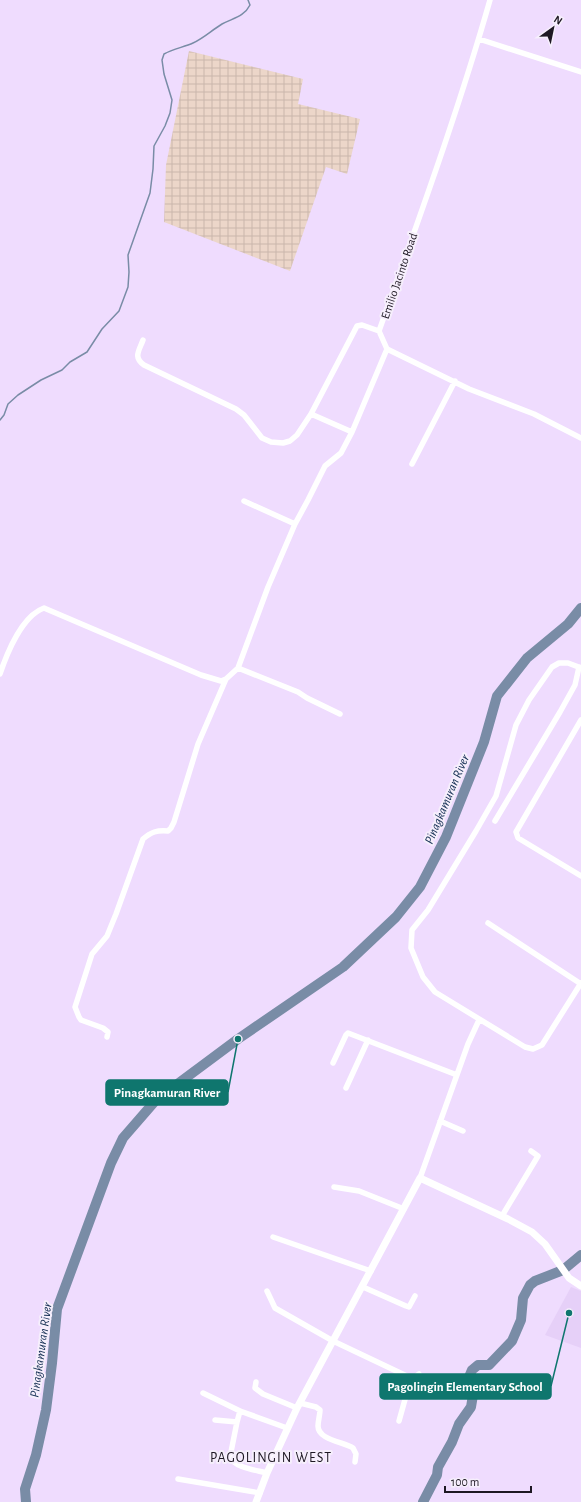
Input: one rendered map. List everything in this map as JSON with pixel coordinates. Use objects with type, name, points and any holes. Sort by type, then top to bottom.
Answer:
[{"type":"street","name":"Emilio Jacinto Road","points":[[387,349],[380,331],[439,160],[479,39],[490,0]]},
{"type":"street","points":[[479,39],[581,72]]},
{"type":"street","points":[[143,340],[137,357],[138,361],[144,366],[236,409],[244,415],[262,438],[271,442],[284,443],[297,435],[311,414],[357,326],[362,325],[380,331]]},
{"type":"street","points":[[107,1037],[108,1032],[103,1028],[82,1020],[75,1008],[92,954],[107,936],[143,840],[149,833],[158,830],[168,831],[174,822],[198,744],[226,679],[238,668],[268,587],[295,524],[325,466],[341,453],[352,432],[387,349],[469,389],[534,414],[581,438]]},
{"type":"street","points":[[412,464],[455,381]]},
{"type":"street","points":[[311,414],[352,432]]},
{"type":"street","points":[[244,501],[295,524]]},
{"type":"street","points":[[0,674],[4,660],[25,621],[36,610],[44,608],[201,675],[221,681],[226,679]]},
{"type":"street","points":[[488,922],[581,984],[542,1045],[533,1049],[525,1047],[435,992],[423,977],[411,948],[412,930],[428,910],[496,796],[516,725],[529,700],[552,667],[559,662],[580,667],[575,685],[564,705],[494,821]]},
{"type":"street","points":[[238,668],[298,692],[340,714]]},
{"type":"street","points":[[581,720],[516,832],[518,838],[581,876]]},
{"type":"street","points":[[256,1502],[267,1473],[298,1406],[420,1178],[457,1075],[479,1020]]},
{"type":"street","points":[[333,1063],[348,1033],[457,1075]]},
{"type":"street","points":[[346,1088],[368,1040]]},
{"type":"street","points":[[440,1121],[463,1131]]},
{"type":"street","points":[[502,1216],[538,1156],[531,1151]]},
{"type":"street","points":[[420,1178],[502,1216],[532,1232],[545,1244],[569,1278],[581,1286]]},
{"type":"street","points":[[334,1187],[359,1191],[404,1209]]},
{"type":"street","points":[[273,1237],[371,1271]]},
{"type":"street","points":[[363,1287],[409,1307],[415,1296]]},
{"type":"street","points":[[266,1292],[275,1308],[333,1340],[411,1378],[414,1378],[418,1374]]},
{"type":"street","points":[[399,1421],[411,1378]]},
{"type":"street","points":[[256,1382],[255,1388],[263,1394],[298,1406],[316,1407],[320,1410],[319,1430],[330,1439],[353,1448],[356,1454],[355,1462]]},
{"type":"street","points":[[203,1393],[240,1411],[287,1428]]},
{"type":"street","points":[[240,1411],[236,1422],[230,1457],[231,1460],[241,1466],[267,1473]]},
{"type":"street","points":[[215,1420],[236,1422]]},
{"type":"street","points":[[178,1479],[260,1493]]},
{"type":"shaded area","points":[[189,51],[303,79],[298,104],[360,119],[347,174],[326,167],[290,271],[164,222],[166,165]]},
{"type":"shaded area","points":[[571,1287],[581,1291],[581,1348],[545,1335]]},
{"type":"waterway","points":[[0,420],[4,415],[8,404],[18,395],[41,380],[62,370],[70,362],[87,352],[102,329],[119,311],[128,287],[128,255],[150,193],[154,146],[170,113],[172,100],[164,74],[162,60],[164,54],[197,41],[222,24],[238,17],[248,9],[250,5],[248,0]]},
{"type":"waterway","name":"Pinagkamuran River","points":[[26,1502],[25,1489],[36,1455],[46,1410],[57,1309],[111,1163],[123,1138],[156,1100],[238,1039],[343,967],[396,917],[420,887],[446,837],[484,742],[497,696],[527,658],[568,624],[581,608]]},
{"type":"waterway","points":[[423,1502],[437,1475],[438,1467],[452,1442],[459,1424],[471,1407],[473,1395],[469,1377],[472,1370],[478,1365],[489,1365],[512,1341],[521,1320],[523,1298],[530,1285],[535,1281],[563,1270],[581,1255]]},
{"type":"place","name":"Pinagkamuran River","points":[[238,1039]]},
{"type":"place","name":"Pagolingin Elementary School","points":[[569,1313]]},
{"type":"district","name":"PAGOLINGIN WEST","points":[[271,1457]]}]
